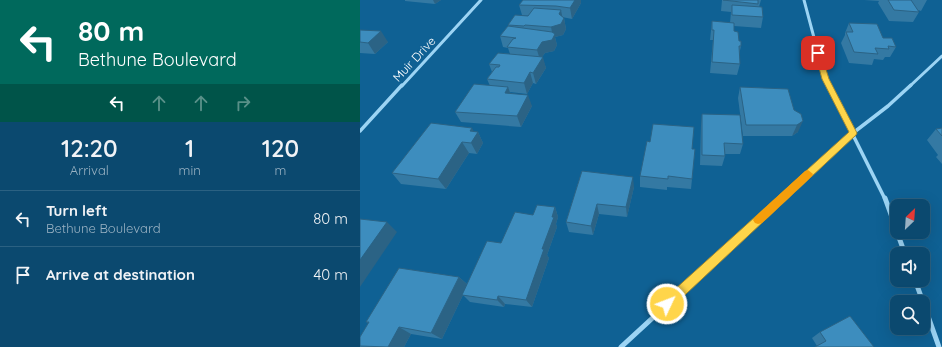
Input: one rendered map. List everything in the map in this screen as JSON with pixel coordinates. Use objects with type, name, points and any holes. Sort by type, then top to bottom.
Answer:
[{"type":"street","name":"Muir Drive","points":[[360,131],[481,0]]},
{"type":"street","points":[[804,0],[825,79],[883,192],[890,212]]},
{"type":"street","points":[[621,347],[853,133],[888,106],[936,64],[942,56]]},
{"type":"street","points":[[930,322],[939,347]]},
{"type":"building","points":[[523,0],[575,0],[570,8],[519,5]]},
{"type":"building","points":[[723,0],[758,0],[758,4]]},
{"type":"building","points":[[888,0],[911,0],[919,12],[894,10]]},
{"type":"building","points":[[732,5],[762,7],[763,17],[732,15]]},
{"type":"building","points":[[534,8],[561,10],[559,14],[564,18],[561,24],[551,27],[508,25],[515,15],[528,16]]},
{"type":"building","points":[[712,21],[734,23],[734,31],[738,32],[739,41],[741,41],[741,46],[739,46],[740,64],[712,62],[714,30],[712,30]]},
{"type":"building","points":[[849,23],[877,24],[883,38],[892,38],[896,47],[888,46],[889,49],[875,48],[878,54],[854,52],[846,32],[853,32]]},
{"type":"building","points":[[508,26],[552,32],[555,34],[552,40],[542,42],[537,50],[507,47],[513,39],[516,38],[500,36]]},
{"type":"building","points":[[360,30],[381,31],[368,43],[360,42]]},
{"type":"building","points":[[498,53],[543,57],[533,73],[530,72],[524,83],[487,79],[496,67],[499,67],[500,65],[489,64]]},
{"type":"building","points":[[474,84],[508,87],[505,93],[528,95],[517,116],[455,112]]},
{"type":"building","points":[[740,87],[788,89],[794,110],[801,114],[803,121],[797,125],[746,125]]},
{"type":"building","points":[[702,114],[740,115],[743,144],[724,143],[725,156],[702,155]]},
{"type":"building","points":[[431,123],[472,128],[470,131],[478,132],[471,143],[462,142],[438,179],[392,173]]},
{"type":"building","points":[[653,124],[694,127],[692,149],[695,149],[692,179],[668,176],[668,179],[640,176],[647,141],[650,142]]},
{"type":"building","points":[[942,128],[942,136],[936,129]]},
{"type":"building","points":[[582,171],[633,177],[626,207],[597,204],[591,226],[566,222]]},
{"type":"building","points":[[537,205],[555,207],[552,217],[554,217],[526,300],[498,296],[497,300],[462,295],[487,241],[501,243],[515,212],[533,215]]},
{"type":"building","points":[[360,219],[387,222],[360,260]]},
{"type":"building","points":[[399,268],[459,277],[431,333],[399,327],[388,347],[360,346],[360,337],[369,322],[366,322]]},
{"type":"building","points":[[850,316],[874,347],[815,347],[826,341],[820,332]]},
{"type":"slow traffic","points":[[758,220],[808,174]]},
{"type":"route","points":[[667,304],[853,133],[842,109],[825,79],[818,53]]}]
